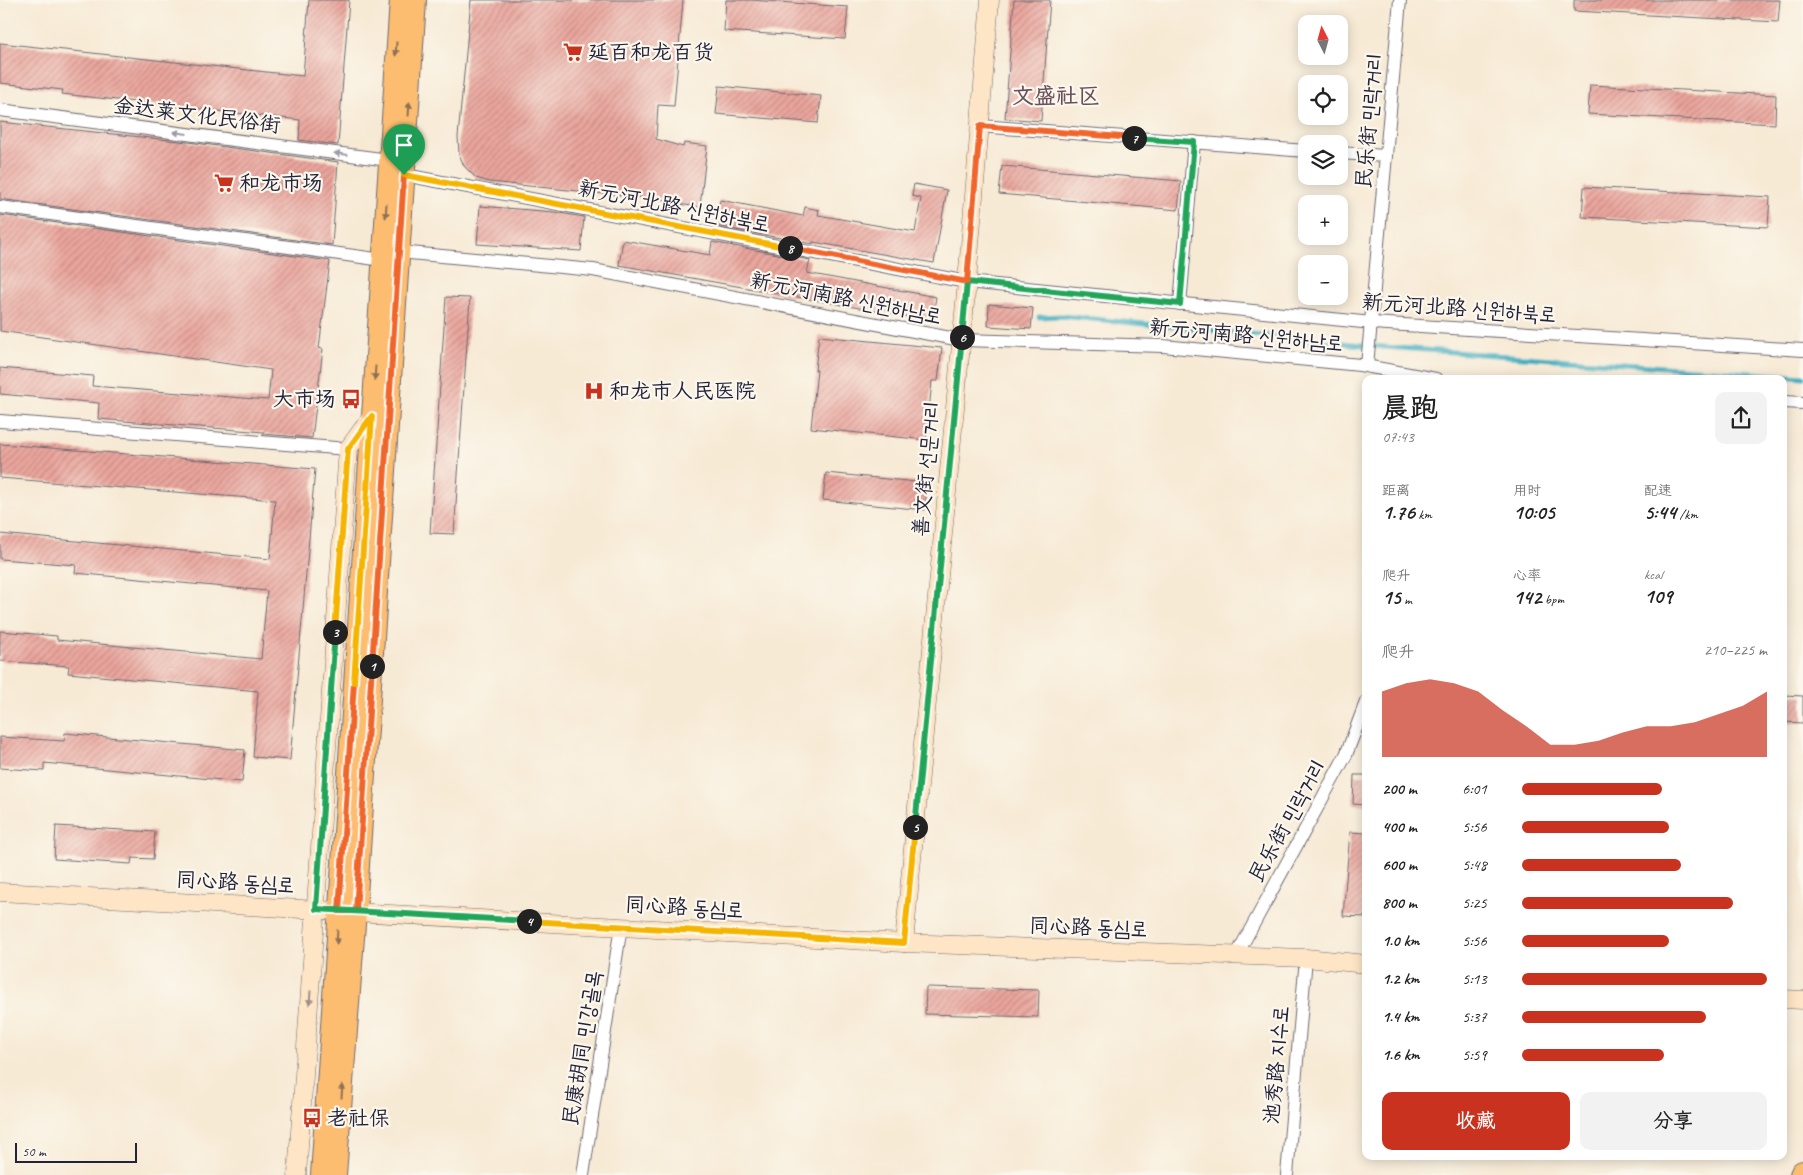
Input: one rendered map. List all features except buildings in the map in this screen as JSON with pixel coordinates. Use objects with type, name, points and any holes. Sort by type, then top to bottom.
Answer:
[{"type":"main road","points":[[320,1175],[347,911],[391,256],[389,160],[400,0]]},
{"type":"main road","points":[[336,1175],[347,911],[372,416],[391,256],[404,175],[416,0]]},
{"type":"street","name":"善文街 선문거리","points":[[904,943],[967,282],[990,0]]},
{"type":"street","name":"民乐街 민락거리","points":[[1367,361],[1400,0]]},
{"type":"street","name":"金达莱文化民俗街","points":[[0,110],[389,160]]},
{"type":"street","points":[[980,126],[1298,150]]},
{"type":"street","points":[[1180,304],[1194,142]]},
{"type":"street","points":[[1348,154],[1386,156]]},
{"type":"street","name":"新元河北路 신원하북로","points":[[404,175],[967,282],[1180,304],[1371,329],[1803,350]]},
{"type":"street","name":"新元河南路 신원하남로","points":[[0,206],[391,256],[593,270],[961,340],[1163,346],[1367,361],[1421,375]]},
{"type":"street","points":[[1787,402],[1803,402]]},
{"type":"street","points":[[297,1175],[348,449],[372,416]]},
{"type":"street","points":[[0,421],[348,449]]},
{"type":"street","name":"民乐街 민락거리","points":[[1236,956],[1346,755],[1362,713]]},
{"type":"street","name":"同心路 동심로","points":[[0,892],[904,943],[1306,958],[1362,964]]},
{"type":"street","name":"民康胡同 민강골목","points":[[583,1175],[621,926]]},
{"type":"street","name":"池秀路 지수로","points":[[1287,1175],[1306,958]]},
{"type":"street","points":[[1787,999],[1803,1000]]},
{"type":"waterway","points":[[1039,317],[1061,316],[1384,347],[1775,375]]},
{"type":"waterway","points":[[1787,376],[1803,377]]},
{"type":"place","name":"延百和龙百货","points":[[573,52]]},
{"type":"place","name":"和龙市场","points":[[224,183]]},
{"type":"place","name":"和龙市人民医院","points":[[594,391]]},
{"type":"place","name":"大市场","points":[[351,399]]},
{"type":"place","name":"老社保","points":[[312,1118]]},
{"type":"district","name":"文盛社区","points":[[1056,95]]},
{"type":"route","points":[[404,175],[356,911],[339,911],[372,416],[348,449],[316,909],[339,911],[904,943],[967,282],[1180,304],[1194,142],[980,126],[967,282],[404,175]]}]
